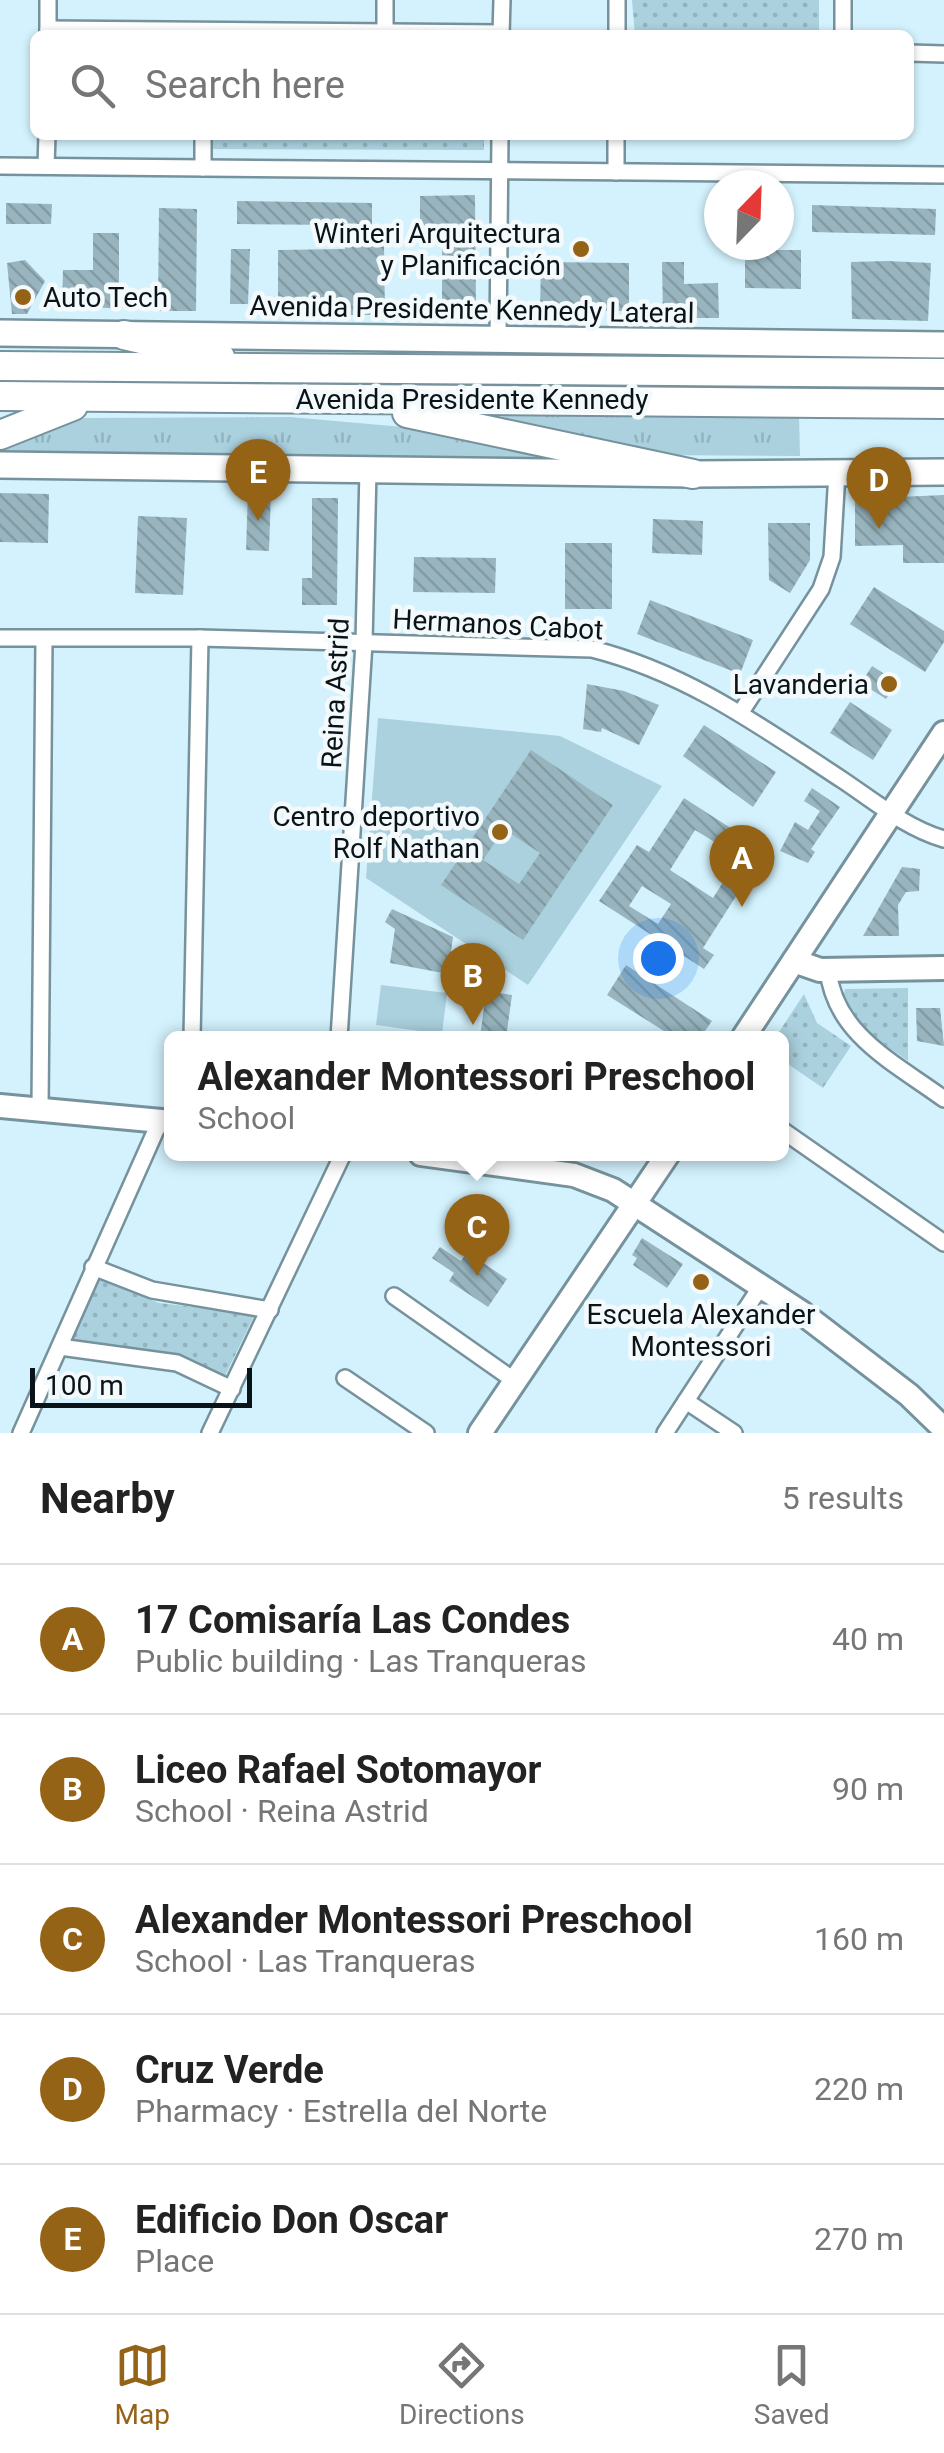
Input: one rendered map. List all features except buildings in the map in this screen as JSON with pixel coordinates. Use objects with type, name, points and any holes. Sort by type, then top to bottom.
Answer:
[{"type":"highway","points":[[124,334],[290,369]]},
{"type":"highway","points":[[859,372],[944,362]]},
{"type":"highway","name":"Avenida Presidente Kennedy","points":[[0,366],[944,372]]},
{"type":"highway","name":"Avenida Presidente Kennedy","points":[[0,396],[944,404]]},
{"type":"highway","points":[[0,434],[58,410],[132,397]]},
{"type":"highway","points":[[321,398],[458,421],[693,474]]},
{"type":"main road","name":"Avenida Presidente Kennedy Lateral","points":[[0,333],[944,345]]},
{"type":"main road","points":[[0,465],[693,474],[944,472]]},
{"type":"main road","points":[[748,1031],[944,733]]},
{"type":"main road","points":[[794,961],[828,970],[944,968]]},
{"type":"main road","points":[[0,1106],[164,1121]]},
{"type":"main road","points":[[471,1161],[574,1175],[638,1196],[874,1367],[944,1428]]},
{"type":"main road","points":[[480,1433],[663,1161]]},
{"type":"street","points":[[48,0],[48,30]]},
{"type":"street","points":[[385,0],[385,30]]},
{"type":"street","points":[[501,30],[502,0]]},
{"type":"street","points":[[617,30],[618,0]]},
{"type":"street","points":[[843,0],[843,30]]},
{"type":"street","points":[[914,53],[944,54]]},
{"type":"street","points":[[46,166],[47,140]]},
{"type":"street","points":[[203,140],[204,168]]},
{"type":"street","points":[[498,339],[500,140]]},
{"type":"street","points":[[616,140],[616,172]]},
{"type":"street","points":[[0,166],[944,175]]},
{"type":"street","name":"Reina Astrid","points":[[339,1031],[364,643],[368,470]]},
{"type":"street","points":[[741,712],[821,590],[832,556],[837,473]]},
{"type":"street","name":"Hermanos Cabot","points":[[0,638],[200,638],[592,650],[654,667],[741,712],[892,813],[944,840]]},
{"type":"street","points":[[192,1031],[200,638]]},
{"type":"street","points":[[40,1109],[44,639]]},
{"type":"street","points":[[828,970],[841,1017],[872,1048],[942,1095]]},
{"type":"street","points":[[21,1433],[94,1267],[164,1125]]},
{"type":"street","points":[[789,1135],[944,1243]]},
{"type":"street","points":[[210,1433],[340,1161]]},
{"type":"street","points":[[94,1267],[152,1290],[270,1310]]},
{"type":"street","points":[[665,1433],[761,1286]]},
{"type":"street","points":[[394,1296],[515,1381]]},
{"type":"street","points":[[60,1346],[177,1363],[232,1389]]},
{"type":"street","points":[[344,1378],[426,1433]]},
{"type":"street","points":[[686,1401],[734,1433]]},
{"type":"green space","points":[[632,0],[819,0],[819,30],[635,30]]},
{"type":"green space","points":[[210,140],[484,140],[484,150],[210,149]]},
{"type":"green space","points":[[0,377],[944,386],[944,393],[0,384]]},
{"type":"green space","points":[[486,411],[799,415],[800,456],[651,455],[578,442]]},
{"type":"green space","points":[[290,417],[437,430],[590,461],[0,458],[0,444],[50,425],[85,418]]},
{"type":"green space","name":"Centro deportivo Rolf Nathan","points":[[378,718],[560,736],[662,786],[528,985],[366,878]]},
{"type":"green space","points":[[381,985],[447,993],[442,1031],[376,1025]]},
{"type":"green space","points":[[908,988],[908,1061],[855,1021],[844,1000],[845,989]]},
{"type":"green space","points":[[804,994],[817,1023],[851,1046],[823,1088],[789,1065],[789,1031],[780,1031]]},
{"type":"green space","points":[[97,1279],[159,1303],[255,1314],[225,1376],[155,1353],[64,1347]]},
{"type":"place","name":"Winteri Arquitectura y Planificación","points":[[581,249]]},
{"type":"place","name":"Auto Tech","points":[[23,297]]},
{"type":"place","name":"Edificio Don Oscar","points":[[258,521]]},
{"type":"place","name":"Cruz Verde","points":[[879,529]]},
{"type":"place","name":"Lavanderia","points":[[889,684]]},
{"type":"place","name":"Centro deportivo Rolf Nathan","points":[[500,832]]},
{"type":"place","name":"17 Comisaría Las Condes","points":[[742,907]]},
{"type":"place","name":"Liceo Rafael Sotomayor","points":[[473,1025]]},
{"type":"place","name":"Alexander Montessori Preschool","points":[[477,1276]]},
{"type":"place","name":"Escuela Alexander Montessori","points":[[701,1282]]}]
